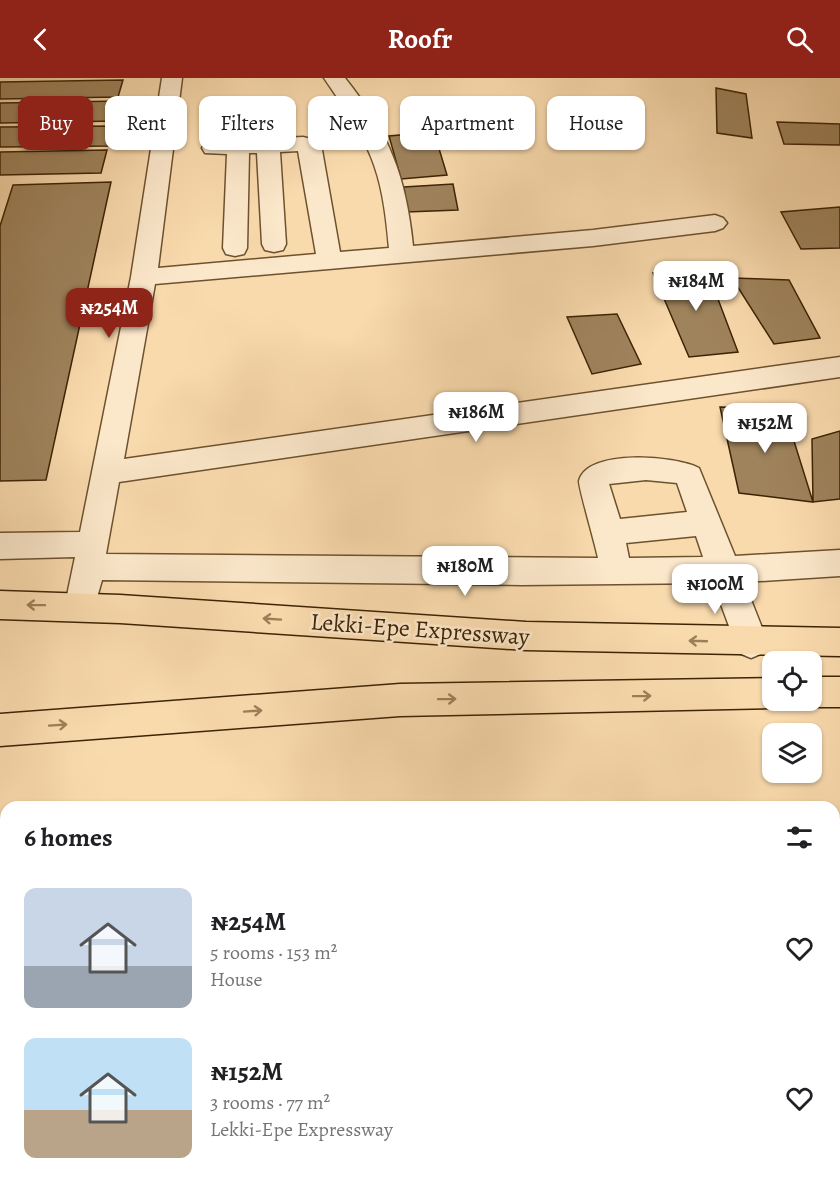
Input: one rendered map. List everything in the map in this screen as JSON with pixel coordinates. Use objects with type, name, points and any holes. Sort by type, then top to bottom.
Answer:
[{"type":"highway","name":"Lekki-Epe Expressway","points":[[0,604],[81,605],[480,634],[751,643],[840,642]]},
{"type":"highway","points":[[822,692],[840,692]]},
{"type":"highway","points":[[0,730],[400,700],[762,693]]},
{"type":"street","points":[[81,605],[144,277],[172,78]]},
{"type":"street","points":[[334,78],[371,129],[385,158],[394,187],[402,255]]},
{"type":"street","points":[[296,144],[303,144],[312,150],[327,250]]},
{"type":"street","points":[[238,150],[230,248],[274,244],[402,255],[593,238],[715,223]]},
{"type":"street","points":[[268,150],[274,244]]},
{"type":"street","points":[[144,277],[327,250]]},
{"type":"street","points":[[105,473],[840,368]]},
{"type":"street","points":[[616,571],[609,532],[594,481],[600,474],[678,469],[688,476],[726,570],[751,643]]},
{"type":"street","points":[[609,532],[707,523]]},
{"type":"street","points":[[0,546],[91,556],[616,571],[726,570],[840,563]]},
{"type":"building","points":[[123,80],[118,96],[18,96],[18,99],[0,99],[0,82]]},
{"type":"building","points":[[716,88],[746,94],[752,138],[717,133]]},
{"type":"building","points":[[93,101],[105,101],[105,121],[93,121]]},
{"type":"building","points":[[0,103],[18,103],[18,123],[0,123]]},
{"type":"building","points":[[777,122],[840,124],[840,145],[784,144]]},
{"type":"building","points":[[93,126],[105,126],[105,146],[93,146]]},
{"type":"building","points":[[0,127],[18,127],[18,147],[0,147]]},
{"type":"building","points":[[400,135],[400,150],[439,150],[447,175],[401,179],[389,136]]},
{"type":"building","points":[[107,150],[101,173],[0,175],[0,152]]},
{"type":"building","points":[[111,182],[46,480],[0,481],[0,226],[13,185]]},
{"type":"building","points":[[453,184],[458,210],[407,212],[404,187]]},
{"type":"building","points":[[840,207],[840,248],[801,249],[781,212]]},
{"type":"building","points":[[707,270],[738,352],[689,357],[653,273]]},
{"type":"building","points":[[732,278],[789,280],[820,338],[774,344]]},
{"type":"building","points":[[617,314],[641,364],[592,374],[567,317]]},
{"type":"building","points":[[720,407],[784,409],[813,502],[739,493]]},
{"type":"building","points":[[840,431],[840,499],[813,502],[812,439]]}]
